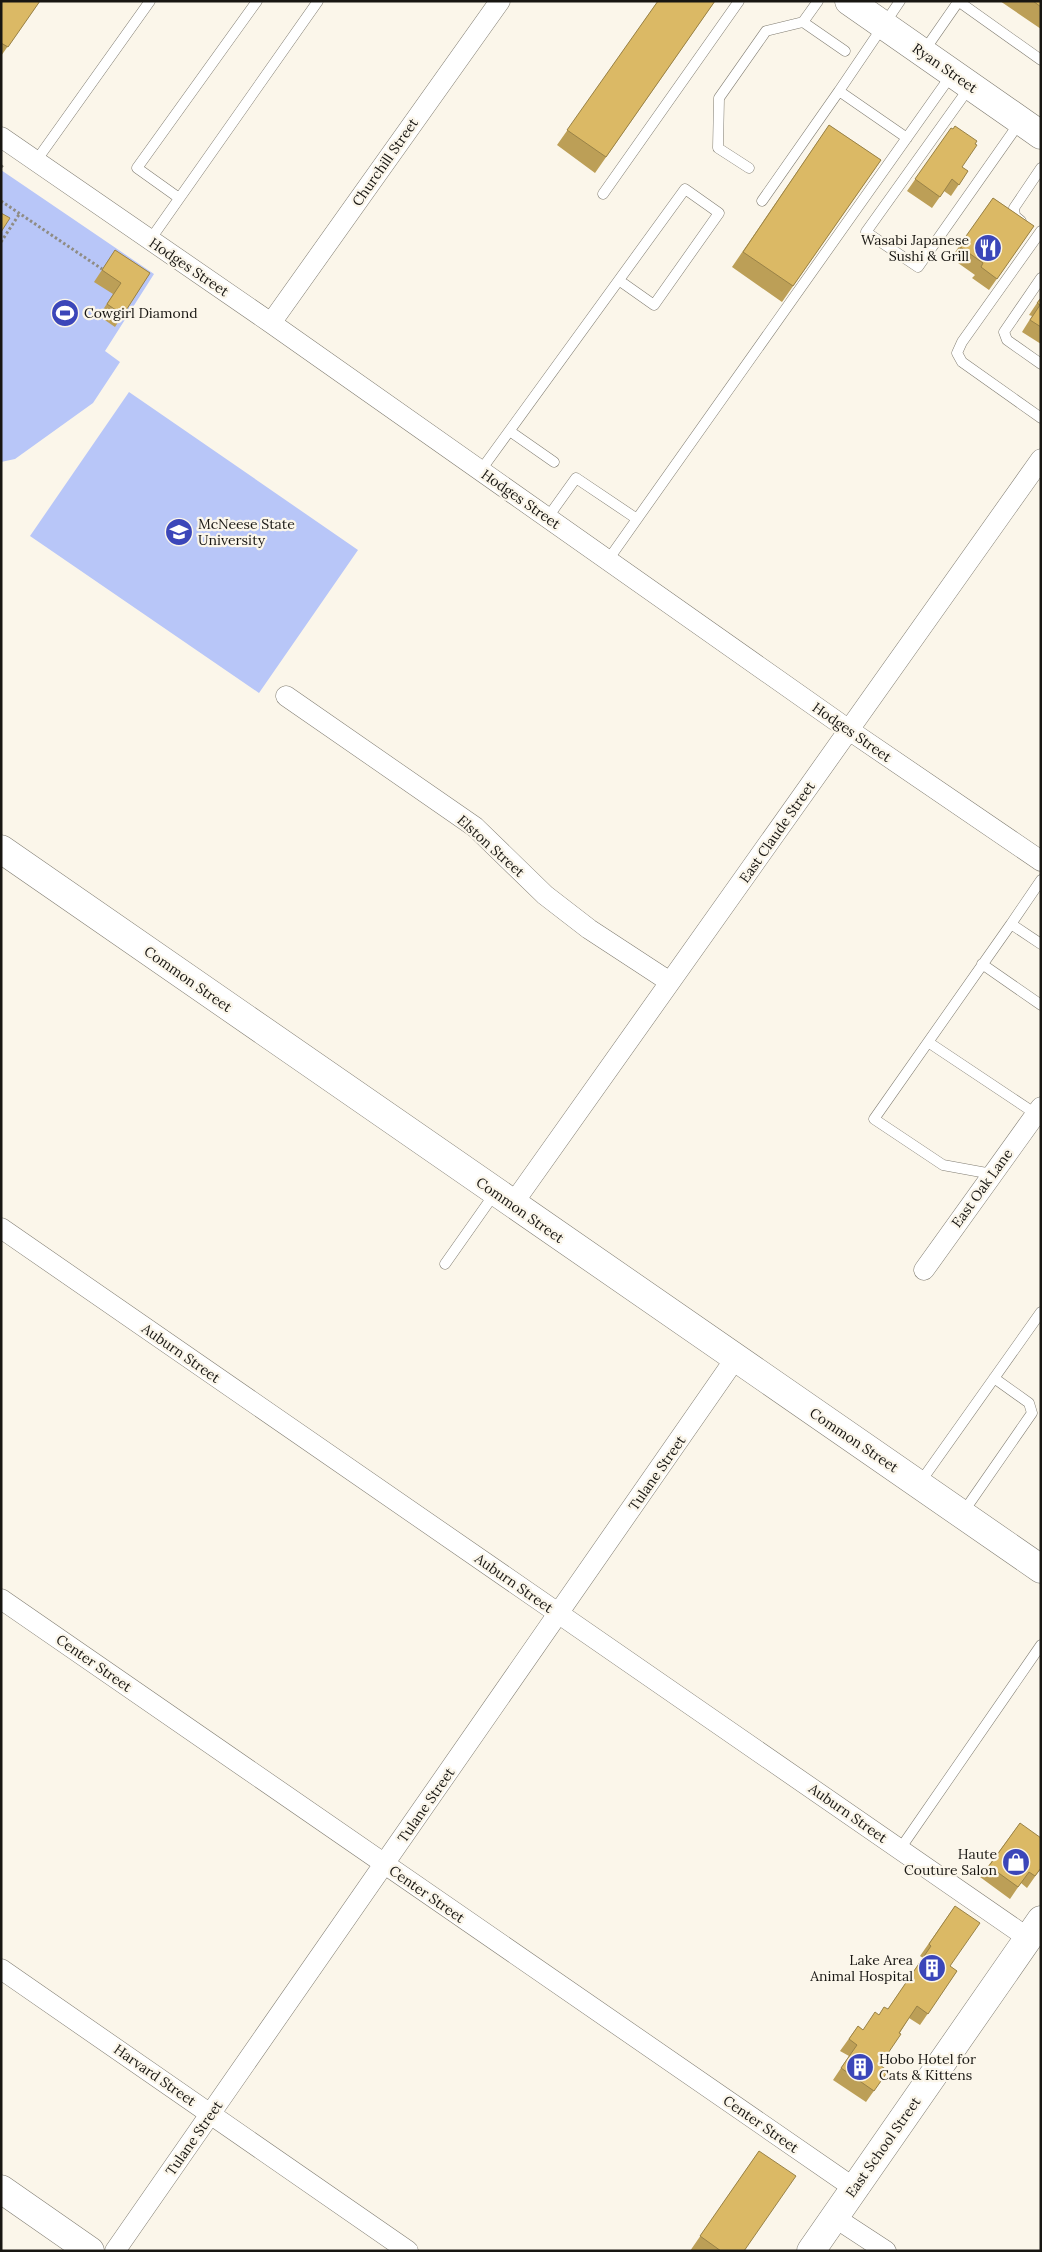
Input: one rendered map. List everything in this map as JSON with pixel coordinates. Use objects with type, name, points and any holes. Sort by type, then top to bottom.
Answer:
[{"type":"street","name":"Churchill Street","points":[[271,323],[500,1]]},
{"type":"street","name":"Ryan Street","points":[[849,1],[1031,128]]},
{"type":"street","name":"Hodges Street","points":[[1,137],[271,323],[849,730],[1041,861]]},
{"type":"street","name":"East Claude Street","points":[[504,1199],[670,982],[1041,459]]},
{"type":"street","name":"Elston Street","points":[[286,696],[474,827],[545,895],[588,929],[670,982]]},
{"type":"street","name":"Common Street","points":[[1,850],[1041,1569]]},
{"type":"street","name":"East Oak Lane","points":[[924,1270],[1038,1110]]},
{"type":"street","name":"Auburn Street","points":[[1,1228],[900,1849],[1034,1929]]},
{"type":"street","name":"Tulane Street","points":[[115,2251],[735,1359]]},
{"type":"street","name":"Center Street","points":[[1,1599],[854,2188]]},
{"type":"street","name":"East School Street","points":[[811,2251],[1034,1929]]},
{"type":"street","name":"Harvard Street","points":[[1,1969],[408,2251]]},
{"type":"street","points":[[1,2189],[90,2251]]},
{"type":"street","points":[[834,2217],[886,2251]]},
{"type":"lane","points":[[36,161],[150,1]]},
{"type":"lane","points":[[179,198],[138,168],[257,1]]},
{"type":"lane","points":[[150,240],[318,1]]},
{"type":"lane","points":[[604,194],[739,1]]},
{"type":"lane","points":[[749,168],[718,148],[719,98],[766,31],[803,22],[818,1]]},
{"type":"lane","points":[[762,201],[900,1]]},
{"type":"lane","points":[[923,52],[958,2],[1041,60]]},
{"type":"lane","points":[[803,22],[845,51]]},
{"type":"lane","points":[[961,80],[866,232],[918,267],[1031,128]]},
{"type":"lane","points":[[608,560],[907,138],[961,80]]},
{"type":"lane","points":[[839,91],[907,138]]},
{"type":"lane","points":[[1041,168],[1014,208],[1014,213],[1018,219],[1040,233],[962,342],[958,353],[962,362],[1041,418]]},
{"type":"lane","points":[[481,470],[511,432],[620,282],[685,189],[719,213],[654,305],[620,282]]},
{"type":"lane","points":[[1041,278],[1004,332],[1007,340],[1041,364]]},
{"type":"lane","points":[[511,432],[554,462]]},
{"type":"lane","points":[[548,518],[576,478],[637,520]]},
{"type":"lane","points":[[992,1174],[943,1165],[874,1119],[1041,880]]},
{"type":"lane","points":[[1011,924],[1041,944]]},
{"type":"lane","points":[[982,964],[1041,1005]]},
{"type":"lane","points":[[928,1042],[1038,1110]]},
{"type":"lane","points":[[445,1264],[504,1199]]},
{"type":"lane","points":[[919,1485],[1041,1312]]},
{"type":"lane","points":[[962,1515],[1032,1414],[1030,1403],[994,1378]]},
{"type":"lane","points":[[900,1849],[1041,1645]]},
{"type":"path","points":[[1,200],[102,269]]},
{"type":"path","points":[[1,242],[20,213]]},
{"type":"shaded area","name":"Cowgirl Diamond","points":[[1,170],[154,274],[105,351],[120,362],[93,403],[15,459],[1,462]]},
{"type":"shaded area","points":[[129,392],[358,550],[259,693],[30,536]]},
{"type":"building","points":[[1,1],[40,1],[8,47],[1,43]]},
{"type":"building","points":[[658,1],[715,1],[606,157],[567,130]]},
{"type":"building","points":[[1033,1],[1041,1],[1041,7]]},
{"type":"building","points":[[829,125],[881,160],[793,286],[743,252]]},
{"type":"building","points":[[955,126],[977,141],[975,144],[977,145],[962,167],[968,171],[959,185],[952,179],[940,197],[915,179],[951,128],[953,129]]},
{"type":"building","name":"Wasabi Japanese Sushi & Grill","points":[[993,198],[1034,226],[997,279],[981,267],[983,263],[959,246]]},
{"type":"building","points":[[1,213],[10,218],[1,232]]},
{"type":"building","points":[[115,250],[150,273],[123,315],[107,304],[121,283],[102,270]]},
{"type":"building","points":[[1041,298],[1041,327],[1030,320],[1040,305],[1037,303]]},
{"type":"building","name":"Haute Couture Salon","points":[[1020,1823],[1041,1838],[1041,1868],[1035,1876],[1029,1872],[1018,1887],[989,1866]]},
{"type":"building","points":[[955,1906],[980,1923],[950,1966],[957,1971],[928,2014],[917,2006],[899,2033],[901,2034],[880,2065],[888,2071],[874,2091],[841,2068],[857,2045],[849,2039],[858,2026],[863,2030],[875,2012],[879,2015],[884,2007],[888,2009],[931,1946],[929,1944]]},
{"type":"building","points":[[759,2151],[796,2176],[744,2251],[721,2251],[700,2236]]},
{"type":"place","name":"Wasabi Japanese Sushi & Grill","points":[[988,248]]},
{"type":"place","name":"Cowgirl Diamond","points":[[65,313]]},
{"type":"place","name":"McNeese State University","points":[[179,532]]},
{"type":"place","name":"Haute Couture Salon","points":[[1016,1862]]},
{"type":"place","name":"Lake Area Animal Hospital","points":[[932,1968]]},
{"type":"place","name":"Hobo Hotel for Cats & Kittens","points":[[860,2067]]}]
